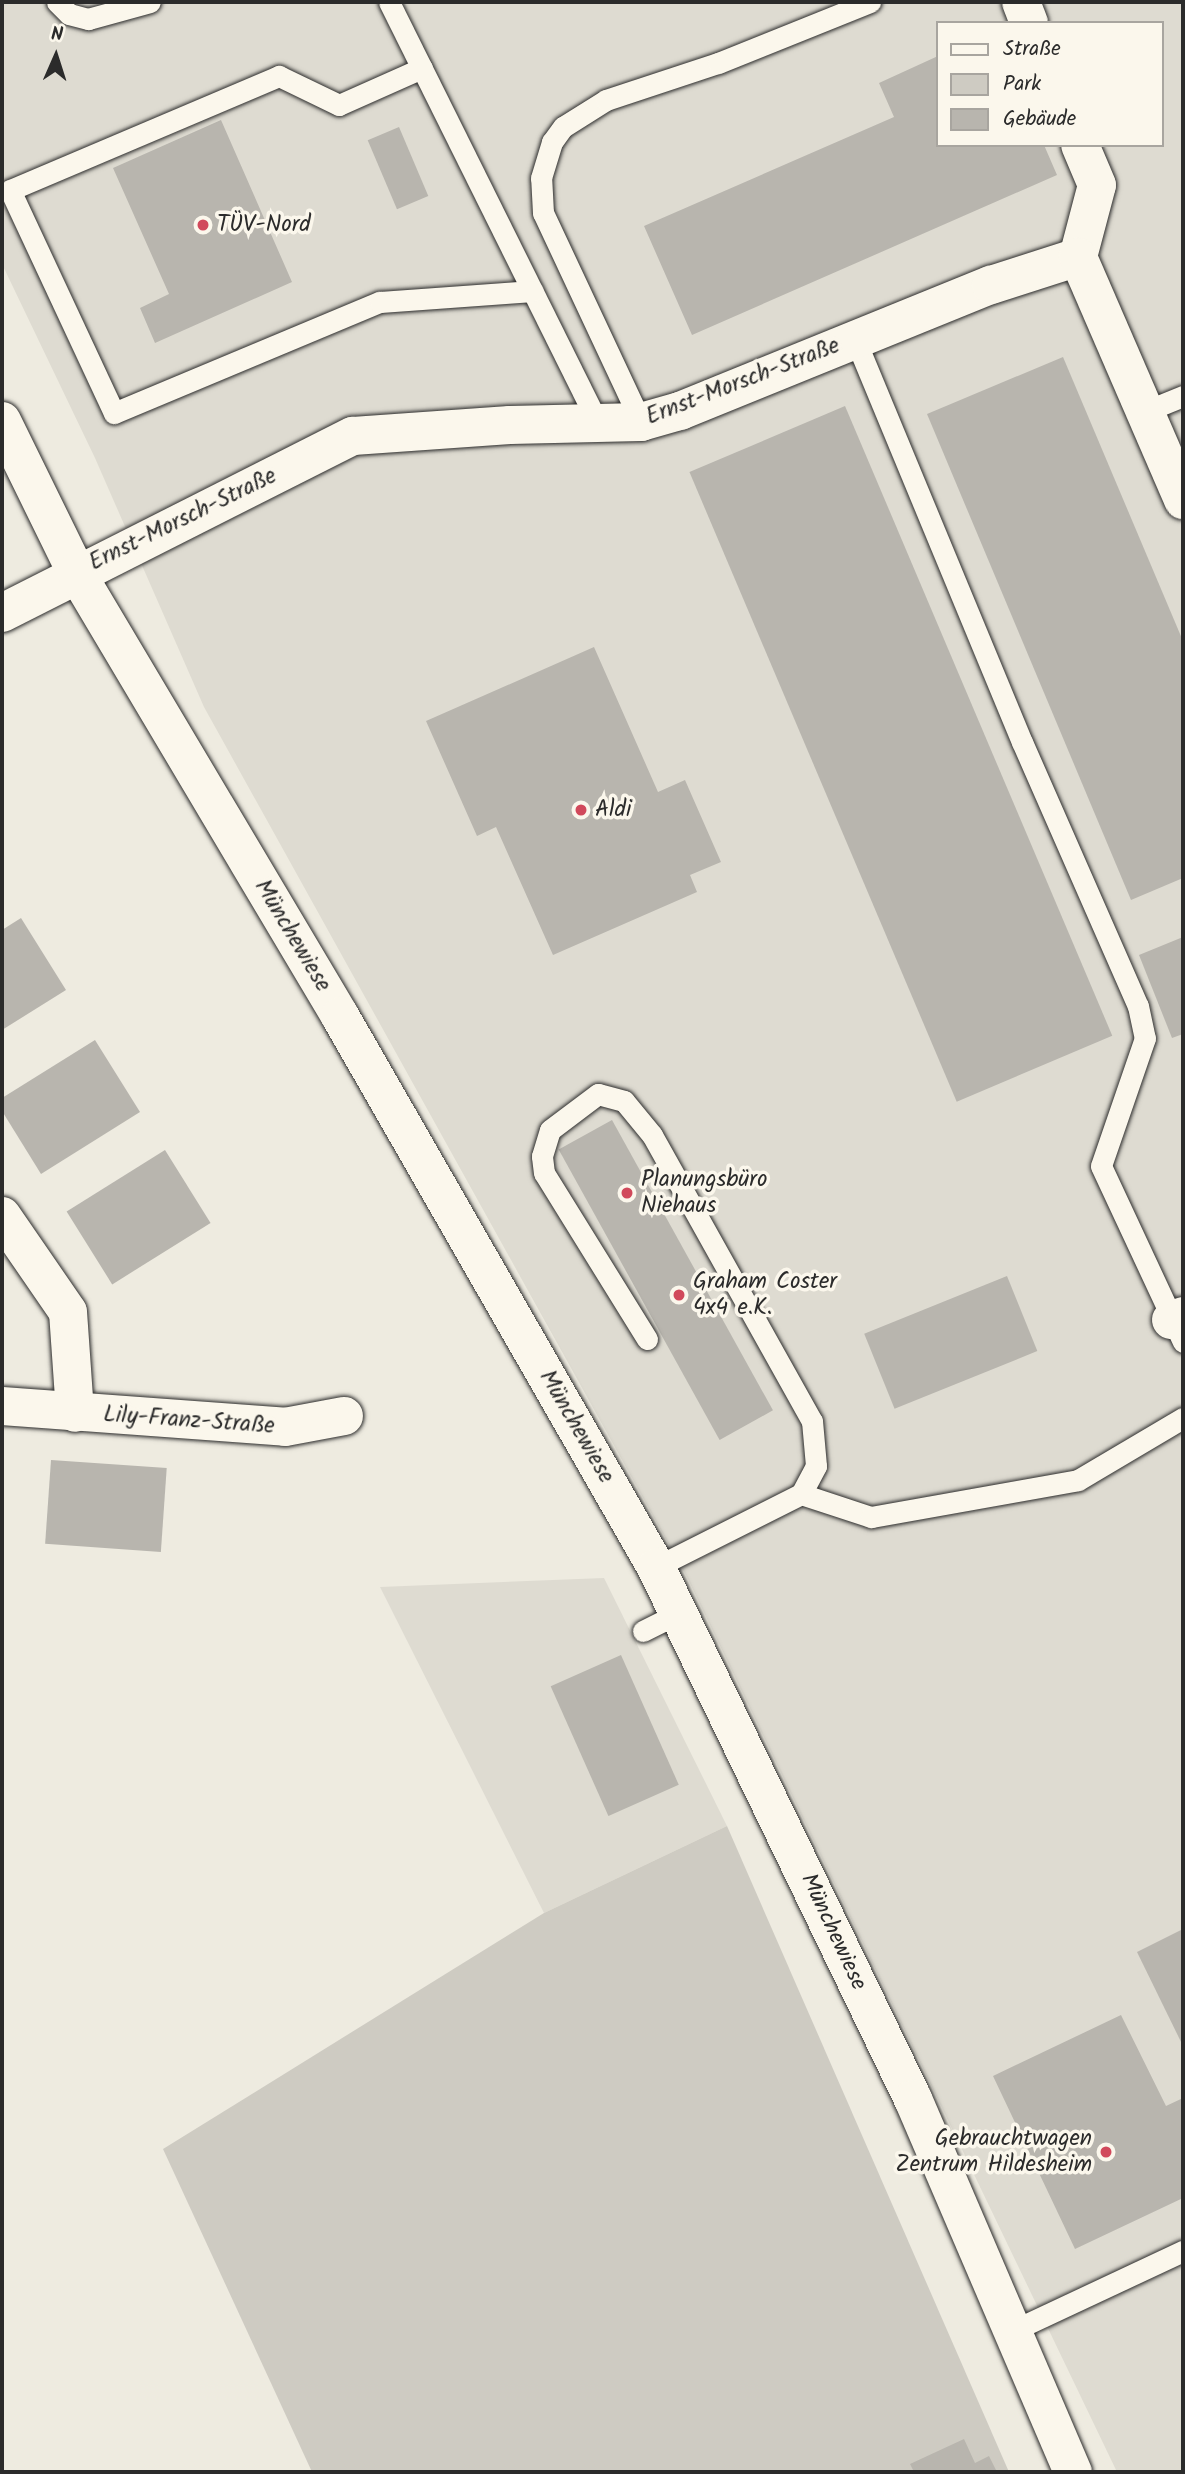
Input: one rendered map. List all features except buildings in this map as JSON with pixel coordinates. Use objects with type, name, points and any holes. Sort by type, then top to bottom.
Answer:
[{"type":"main road","points":[[1081,147],[1097,185],[1078,257],[1183,500]]},
{"type":"main road","name":"Ernst-Morsch-Straße","points":[[76,572],[353,436],[510,425],[641,422],[991,285],[1078,257]]},
{"type":"main road","name":"Münchewiese","points":[[2,421],[76,572],[340,1016],[656,1567],[913,2099],[1073,2472]]},
{"type":"main road","points":[[2,613],[76,572]]},
{"type":"main road","name":"Lily-Franz-Straße","points":[[2,1216],[68,1312],[75,1413]]},
{"type":"main road","name":"Lily-Franz-Straße","points":[[2,1406],[285,1427],[344,1416]]},
{"type":"lane","points":[[57,2],[69,14],[88,19],[150,2]]},
{"type":"lane","points":[[389,2],[599,425]]},
{"type":"lane","points":[[641,422],[543,213],[541,178],[552,142],[563,127],[606,100],[718,63],[870,2]]},
{"type":"lane","points":[[422,68],[340,105],[279,76],[10,190],[114,413],[380,302],[533,291]]},
{"type":"lane","points":[[855,339],[1022,742],[1138,1006],[1144,1026],[1142,1051],[1101,1166],[1179,1326]]},
{"type":"lane","points":[[1146,411],[1183,396]]},
{"type":"lane","points":[[647,1339],[544,1173],[542,1156],[550,1130],[598,1094],[624,1101],[652,1135],[812,1422],[816,1465],[801,1494],[656,1567]]},
{"type":"lane","points":[[801,1494],[871,1517],[1079,1480],[1183,1418]]},
{"type":"lane","points":[[643,1631],[679,1613]]},
{"type":"lane","points":[[1012,2331],[1183,2251]]},
{"type":"shaded area","points":[[2,2],[1183,2],[1183,2472],[1117,2472],[687,1577],[204,707],[95,458],[2,264]]},
{"type":"shaded area","points":[[604,1578],[727,1826],[544,1913],[380,1587]]},
{"type":"green space","points":[[727,1826],[1009,2472],[312,2472],[163,2149],[544,1913]]},
{"type":"place","name":"TÜV-Nord","points":[[203,225]]},
{"type":"place","name":"Aldi","points":[[581,810]]},
{"type":"place","name":"Planungsbüro Niehaus","points":[[627,1193]]},
{"type":"place","name":"Graham Coster 4x4 e.K.","points":[[679,1295]]},
{"type":"place","name":"Gebrauchtwagen Zentrum Hildesheim","points":[[1106,2152]]}]
